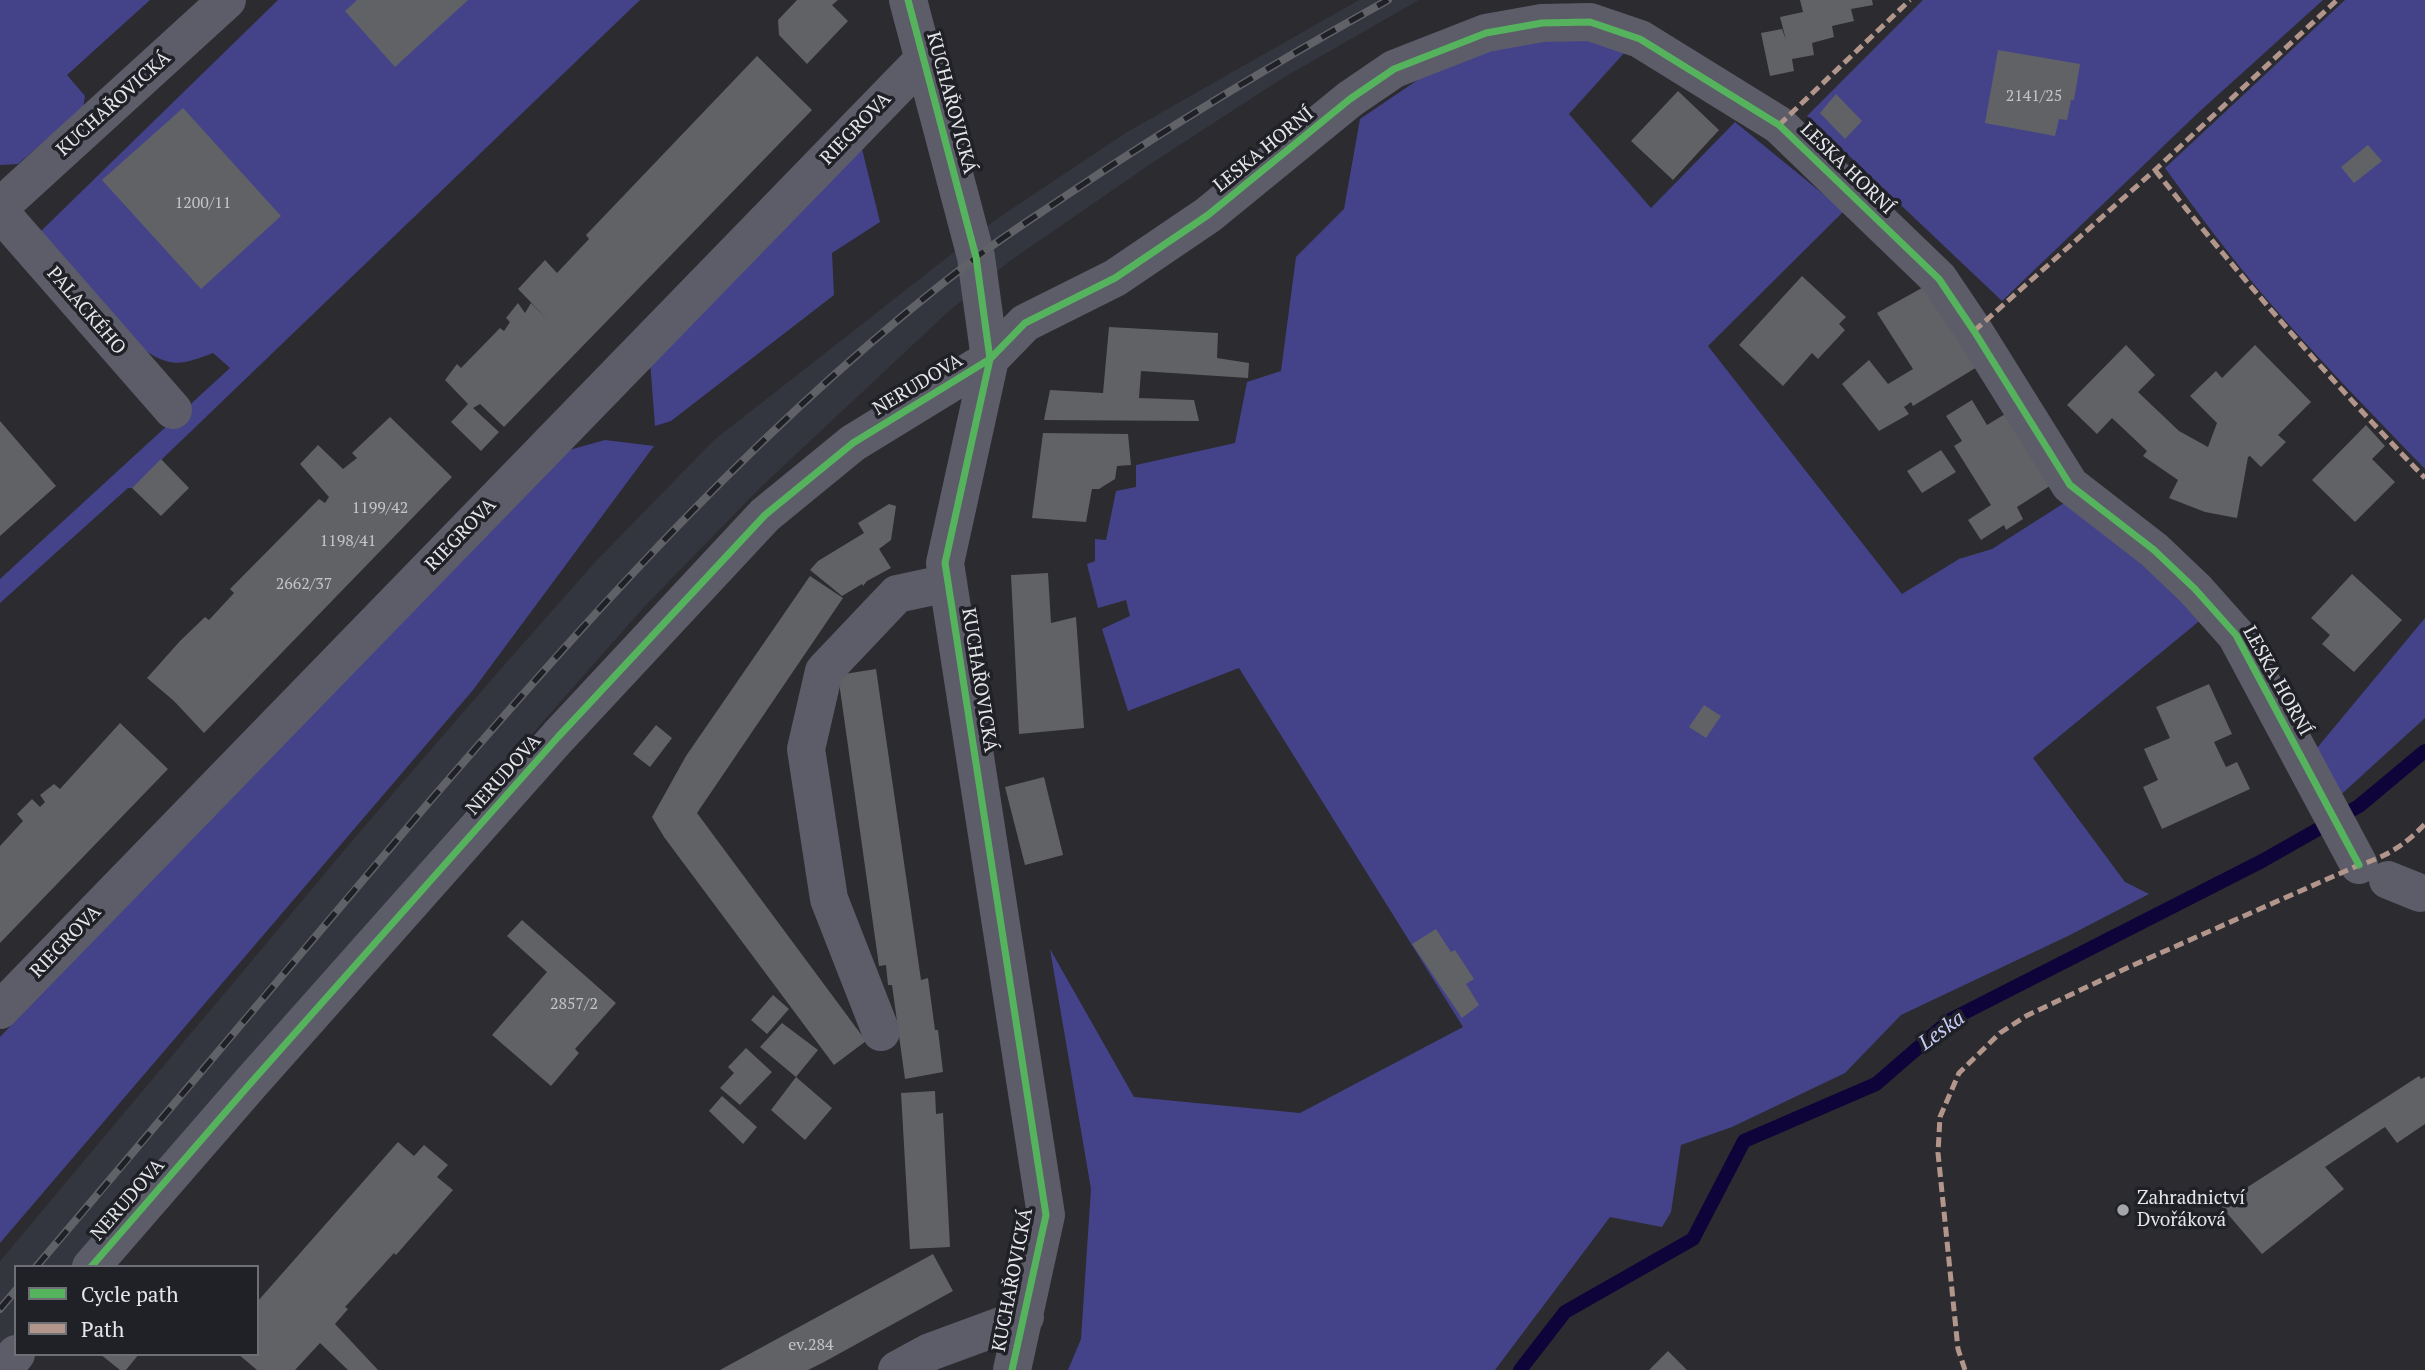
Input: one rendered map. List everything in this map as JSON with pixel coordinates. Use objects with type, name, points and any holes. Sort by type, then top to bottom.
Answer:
[{"type":"street","name":"KUCHAŘOVICKÁ","points":[[0,209],[228,0]]},
{"type":"street","name":"KUCHAŘOVICKÁ","points":[[908,0],[976,257],[990,359],[945,563],[1046,1214],[1012,1370]]},
{"type":"street","name":"LESKA HORNÍ","points":[[990,359],[1025,323],[1115,278],[1208,215],[1350,99],[1394,69],[1486,33],[1542,23],[1590,22],[1640,39],[1779,125],[1939,279],[2070,485],[2154,550],[2195,589],[2236,635],[2328,808],[2378,870]]},
{"type":"street","name":"RIEGROVA","points":[[0,1010],[922,61]]},
{"type":"street","name":"PALACKÉHO","points":[[0,209],[173,410]]},
{"type":"street","name":"NERUDOVA","points":[[93,1265],[558,737],[765,515],[853,443],[990,359]]},
{"type":"street","name":"KUCHAŘOVICKÁ","points":[[881,1032],[829,899],[806,749],[824,671],[897,594],[948,583]]},
{"type":"street","points":[[897,1370],[930,1352],[1025,1317]]},
{"type":"street","points":[[3,1370],[14,1356]]},
{"type":"shaded area","points":[[0,0],[150,0],[67,75],[85,96],[83,108],[18,164],[0,165]]},
{"type":"shaded area","points":[[278,0],[640,0],[132,488],[128,488],[0,603],[0,579],[230,368],[213,353],[175,363],[158,358],[138,346],[40,232]]},
{"type":"shaded area","points":[[1359,0],[1419,0],[1283,78],[1152,163],[1010,261],[949,311],[760,488],[645,606],[548,716],[414,871],[84,1265],[14,1265],[14,1348],[0,1363],[0,1261],[363,828],[596,561],[714,440],[995,220],[1127,132]]},
{"type":"shaded area","points":[[1923,0],[2323,0],[2199,112],[2002,301],[1807,116]]},
{"type":"shaded area","points":[[2345,0],[2425,0],[2425,469],[2264,296],[2165,168]]},
{"type":"shaded area","points":[[1490,31],[1635,41],[1569,114],[1651,208],[1735,122],[1844,211],[1708,346],[1902,594],[1959,559],[1992,549],[2072,498],[2203,618],[2033,758],[2125,882],[2149,894],[2070,935],[1901,1015],[1845,1073],[1732,1127],[1681,1145],[1671,1212],[1662,1227],[1610,1217],[1495,1370],[1068,1370],[1081,1339],[1091,1189],[1050,949],[1134,1097],[1300,1113],[1463,1027],[1239,668],[1128,711],[1102,629],[1130,616],[1126,600],[1098,608],[1087,564],[1095,561],[1095,539],[1106,540],[1116,491],[1136,487],[1136,465],[1235,443],[1247,382],[1281,371],[1296,257],[1344,209],[1360,119]]},
{"type":"shaded area","points":[[861,145],[880,222],[832,253],[834,295],[671,421],[655,426],[650,361]]},
{"type":"shaded area","points":[[605,440],[654,446],[473,690],[0,1243],[0,1037],[562,452]]},
{"type":"shaded area","points":[[2425,618],[2425,718],[2334,801],[2312,754]]},
{"type":"building","points":[[357,0],[468,0],[395,67],[345,11]]},
{"type":"building","points":[[797,0],[838,0],[832,5],[848,21],[807,64],[779,35],[778,20]]},
{"type":"building","points":[[1800,0],[1872,0],[1873,5],[1851,9],[1854,21],[1832,26],[1834,37],[1812,43],[1814,55],[1792,59],[1794,71],[1770,76],[1761,33],[1782,29],[1786,40],[1780,17],[1803,12]]},
{"type":"building","points":[[1998,50],[2080,64],[2074,100],[2071,100],[2067,120],[2059,119],[2055,136],[1985,123]]},
{"type":"building","points":[[757,56],[812,110],[504,427],[480,404],[473,408],[499,432],[481,451],[451,422],[468,404],[445,380],[457,364],[461,368],[500,328],[504,331],[510,322],[506,318],[518,303],[525,313],[531,303],[549,321],[518,289],[545,260],[557,273],[589,239],[586,235]]},
{"type":"building","points":[[1678,91],[1719,130],[1673,180],[1631,141]]},
{"type":"building","points":[[1836,94],[1862,121],[1845,139],[1820,113]]},
{"type":"building","points":[[183,108],[281,216],[201,289],[102,180]]},
{"type":"building","points":[[2368,145],[2382,161],[2354,183],[2341,167]]},
{"type":"building","points":[[1802,276],[1846,317],[1839,324],[1845,330],[1818,359],[1812,353],[1783,386],[1739,345]]},
{"type":"building","points":[[1929,284],[1982,364],[1913,406],[1911,402],[1904,407],[1909,414],[1879,431],[1842,384],[1869,360],[1888,384],[1913,369],[1877,313]]},
{"type":"building","points":[[1109,327],[1218,333],[1217,358],[1249,363],[1248,378],[1141,371],[1139,398],[1194,400],[1199,421],[1044,420],[1050,390],[1103,393]]},
{"type":"building","points":[[2126,345],[2155,375],[2138,392],[2179,431],[2208,447],[2217,423],[2190,396],[2216,371],[2222,378],[2255,345],[2311,402],[2278,435],[2286,442],[2261,467],[2248,457],[2237,518],[2205,512],[2169,498],[2178,480],[2143,456],[2147,451],[2112,418],[2097,434],[2067,405]]},
{"type":"building","points":[[1972,400],[1987,425],[2010,411],[2056,482],[2017,507],[2023,519],[2006,530],[2004,525],[1981,540],[1968,520],[1991,505],[1954,446],[1962,441],[1946,416]]},
{"type":"building","points":[[390,417],[452,477],[204,733],[174,701],[147,678],[205,617],[209,620],[234,593],[230,589],[319,499],[325,503],[329,497],[300,464],[318,445],[343,469],[357,458],[352,453]]},
{"type":"building","points":[[0,421],[56,486],[0,536]]},
{"type":"building","points":[[2366,425],[2385,446],[2372,459],[2395,482],[2355,522],[2312,480]]},
{"type":"building","points":[[1043,433],[1128,434],[1131,465],[1117,466],[1115,479],[1099,489],[1092,489],[1086,522],[1032,518]]},
{"type":"building","points":[[1941,450],[1956,472],[1922,493],[1907,471]]},
{"type":"building","points":[[161,459],[189,488],[161,516],[132,488]]},
{"type":"building","points":[[889,504],[896,506],[891,540],[879,549],[891,568],[842,596],[810,570],[818,561],[864,533],[858,523]]},
{"type":"building","points":[[1048,573],[1051,623],[1076,617],[1084,728],[1019,734],[1011,575]]},
{"type":"building","points":[[2352,574],[2402,620],[2354,672],[2322,644],[2330,635],[2311,618]]},
{"type":"building","points":[[810,576],[843,598],[697,813],[866,1041],[834,1065],[664,837],[652,817],[686,756]]},
{"type":"building","points":[[876,669],[921,980],[928,978],[943,1072],[905,1079],[892,985],[888,985],[886,965],[879,966],[838,675]]},
{"type":"building","points":[[2209,684],[2232,734],[2214,742],[2226,767],[2237,762],[2250,789],[2162,829],[2143,787],[2158,780],[2144,749],[2170,738],[2156,707]]},
{"type":"building","points":[[1704,705],[1721,716],[1706,738],[1689,727]]},
{"type":"building","points":[[120,723],[168,769],[0,943],[0,846],[23,821],[17,814],[32,799],[40,807],[45,802],[40,795],[54,784],[60,789]]},
{"type":"building","points":[[656,725],[672,738],[650,767],[633,754]]},
{"type":"building","points":[[1044,777],[1063,855],[1025,865],[1005,787]]},
{"type":"building","points":[[522,920],[616,1003],[575,1049],[579,1053],[551,1086],[492,1035],[547,972],[507,936]]},
{"type":"building","points":[[1436,929],[1451,952],[1455,950],[1474,979],[1466,984],[1479,1005],[1462,1018],[1412,944]]},
{"type":"building","points":[[773,995],[789,1009],[767,1034],[751,1020]]},
{"type":"building","points":[[782,1023],[818,1050],[796,1077],[760,1047]]},
{"type":"building","points":[[746,1048],[772,1072],[740,1105],[720,1088],[734,1073],[728,1067]]},
{"type":"building","points":[[2419,1076],[2421,1079],[2425,1077],[2425,1124],[2397,1143],[2385,1127],[2325,1167],[2344,1189],[2262,1254],[2220,1205]]},
{"type":"building","points":[[796,1077],[832,1108],[805,1140],[771,1110]]},
{"type":"building","points":[[935,1091],[936,1114],[943,1113],[950,1247],[910,1249],[901,1093]]},
{"type":"building","points":[[722,1096],[757,1127],[743,1144],[709,1111]]},
{"type":"building","points":[[398,1142],[414,1156],[424,1145],[448,1165],[437,1177],[453,1190],[396,1255],[394,1253],[345,1307],[348,1309],[335,1324],[378,1370],[348,1370],[320,1343],[295,1370],[257,1370],[240,1356],[259,1356],[259,1300]]},
{"type":"building","points":[[933,1254],[953,1291],[824,1362],[808,1370],[720,1370]]},
{"type":"building","points":[[1668,1351],[1687,1370],[1649,1370]]},
{"type":"building","points":[[102,1356],[137,1356],[126,1370],[120,1370]]},
{"type":"waterway","name":"Leska","points":[[1520,1370],[1565,1312],[1693,1239],[1744,1141],[1876,1084],[1950,1020],[2262,861],[2359,806],[2425,751]]},
{"type":"railway","points":[[38,1265],[381,859],[557,656],[688,516],[826,382],[899,319],[997,242],[1185,119],[1388,0]]},
{"type":"railway","points":[[0,1309],[14,1292]]},
{"type":"marked path","points":[[1779,125],[1910,0]]},
{"type":"marked path","points":[[1974,331],[2155,170],[2337,0]]},
{"type":"marked path","points":[[2155,170],[2286,327],[2425,478]]},
{"type":"marked path","points":[[1965,1370],[1958,1349],[1938,1153],[1940,1117],[1959,1073],[2000,1033],[2026,1016],[2129,967],[2378,858],[2402,844],[2425,824]]},
{"type":"cycle path","points":[[908,0],[976,257],[990,359],[945,563],[1046,1215],[1012,1370]]},
{"type":"cycle path","points":[[93,1265],[558,737],[765,515],[853,443],[990,359],[1025,323],[1115,278],[1208,215],[1350,99],[1394,69],[1486,33],[1542,23],[1590,22],[1640,39],[1779,125],[1939,279],[2070,485],[2154,550],[2195,589],[2236,635],[2359,865]]},
{"type":"place","name":"Zahradnictví Dvořáková","points":[[2123,1210]]}]
